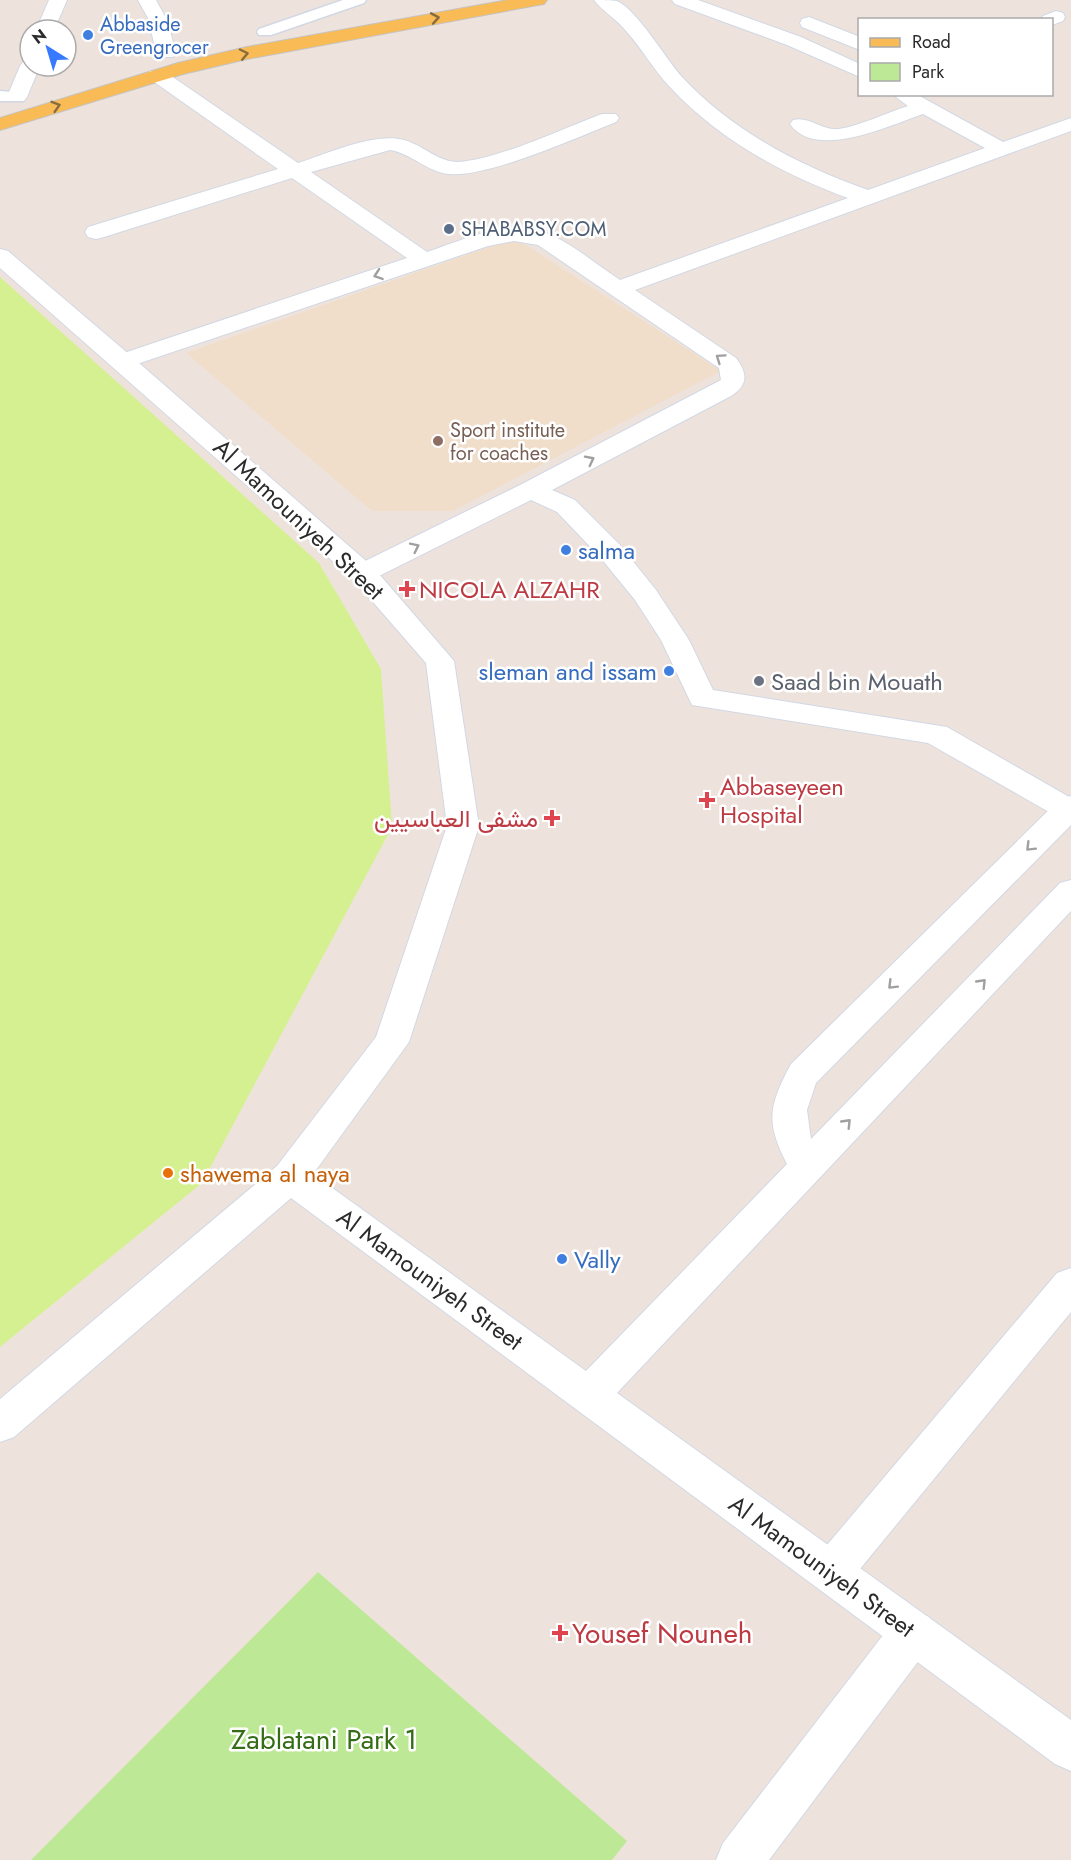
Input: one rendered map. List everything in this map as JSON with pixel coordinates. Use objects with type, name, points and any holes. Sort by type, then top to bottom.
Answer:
[{"type":"main road","points":[[220,40],[454,0]]},
{"type":"main road","points":[[0,124],[157,75],[247,53],[538,0]]},
{"type":"main road","points":[[143,59],[188,47]]},
{"type":"main road","points":[[166,52],[178,69]]},
{"type":"main road","points":[[6,98],[40,90]]},
{"type":"street","points":[[50,18],[58,0]]},
{"type":"street","points":[[147,0],[158,20],[166,52]]},
{"type":"street","points":[[603,0],[623,14],[655,59],[678,84],[728,127],[805,174],[867,197]]},
{"type":"street","points":[[681,0],[794,41],[858,70]]},
{"type":"street","points":[[794,17],[858,43]]},
{"type":"street","points":[[157,75],[424,260]]},
{"type":"street","points":[[6,98],[21,78]]},
{"type":"street","points":[[905,96],[1001,149]]},
{"type":"street","points":[[800,124],[819,134],[840,135],[924,107]]},
{"type":"street","points":[[96,232],[391,142],[404,145],[449,168],[508,155],[609,118]]},
{"type":"street","points":[[619,288],[1071,124]]},
{"type":"street","points":[[123,361],[498,236],[531,236],[544,240],[619,288],[728,363],[734,370],[735,378],[731,385],[722,392],[363,573]]},
{"type":"street","name":"Al Mamouniyeh Street","points":[[0,256],[123,361],[363,573],[440,661],[463,826],[392,1042],[290,1177],[1071,1748]]},
{"type":"street","points":[[531,490],[566,506],[610,551],[646,596],[675,640],[702,698],[936,734],[1069,808],[803,1074],[792,1095],[788,1118],[792,1142],[806,1165]]},
{"type":"street","points":[[589,1395],[806,1165],[1071,891]]},
{"type":"street","points":[[0,1424],[290,1177]]},
{"type":"street","points":[[831,1572],[1071,1284]]},
{"type":"street","points":[[740,1860],[913,1632]]},
{"type":"lane","points":[[265,32],[358,0]]},
{"type":"shaded area","name":"Sport institute for coaches","points":[[515,238],[721,371],[453,511],[372,511],[186,353]]},
{"type":"green space","points":[[0,277],[319,563],[381,669],[392,827],[202,1183],[0,1347]]},
{"type":"green space","name":"Zablatani Park 1","points":[[318,1572],[627,1841],[612,1860],[31,1860]]},
{"type":"place","name":"Abbaside Greengrocer","points":[[88,35]]},
{"type":"place","name":"SHABABSY.COM","points":[[449,229]]},
{"type":"place","name":"Sport institute for coaches","points":[[438,441]]},
{"type":"place","name":"salma","points":[[566,550]]},
{"type":"place","name":"NICOLA ALZAHR","points":[[407,589]]},
{"type":"place","name":"sleman and issam","points":[[669,671]]},
{"type":"place","name":"Saad bin Mouath","points":[[759,681]]},
{"type":"place","name":"Abbaseyeen Hospital","points":[[707,800]]},
{"type":"place","name":"مشفى العباسيين","points":[[552,818]]},
{"type":"place","name":"shawema al naya","points":[[168,1173]]},
{"type":"place","name":"Vally","points":[[562,1259]]},
{"type":"place","name":"Yousef Nouneh","points":[[560,1633]]}]
